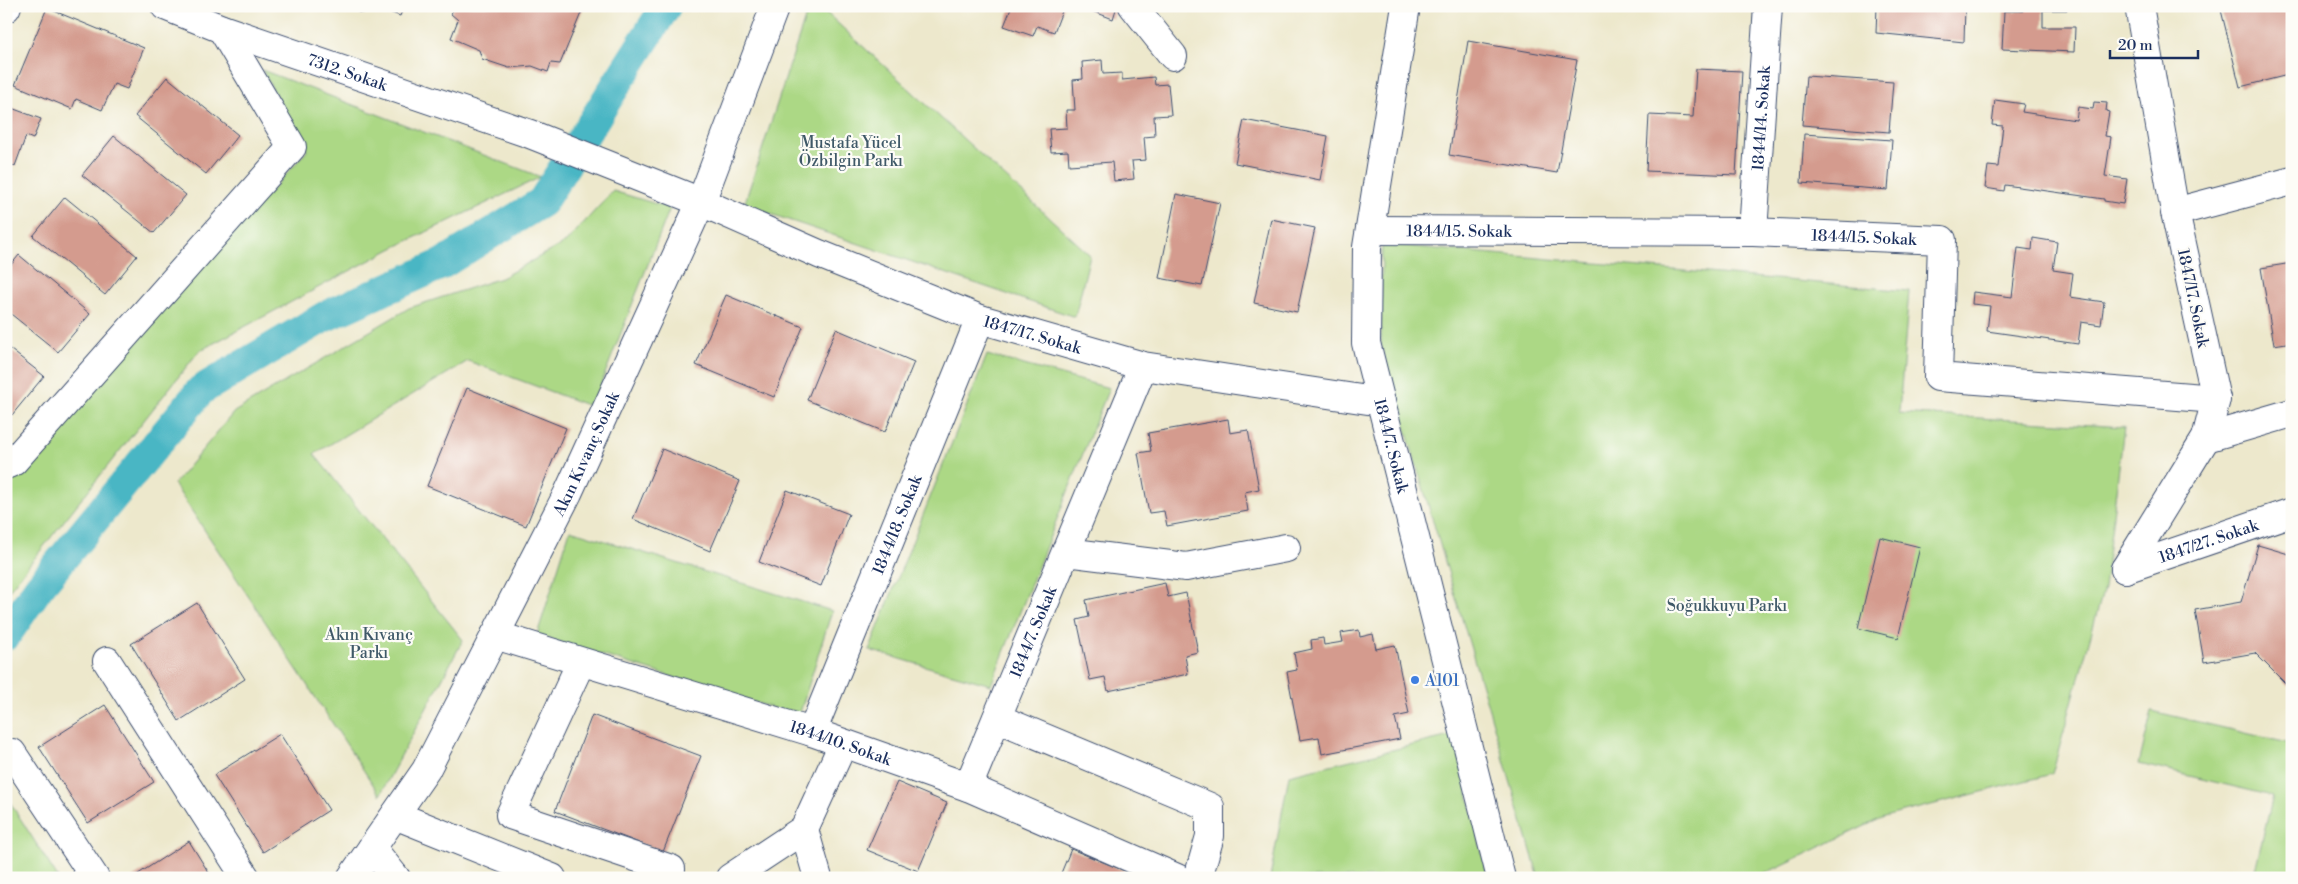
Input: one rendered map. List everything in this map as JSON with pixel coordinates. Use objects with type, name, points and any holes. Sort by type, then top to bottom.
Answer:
[{"type":"street","name":"7312. Sokak","points":[[165,6],[222,29],[530,134],[632,174]]},
{"type":"street","name":"Akın Kıvanç Sokak","points":[[351,878],[426,770],[568,493],[701,202],[775,6]]},
{"type":"street","points":[[1133,6],[1173,56]]},
{"type":"street","name":"1844/7. Sokak","points":[[1406,6],[1367,247],[1366,343],[1501,878]]},
{"type":"street","name":"1844/14. Sokak","points":[[1753,232],[1768,6]]},
{"type":"street","name":"1847/17. Sokak","points":[[2125,568],[2206,438],[2216,399],[2175,212],[2139,6]]},
{"type":"street","points":[[9,464],[292,147],[222,29]]},
{"type":"street","name":"1847/17. Sokak","points":[[632,174],[820,254],[980,319],[1143,366],[1381,402]]},
{"type":"street","points":[[2175,212],[2292,181]]},
{"type":"street","name":"1844/15. Sokak","points":[[1370,230],[1753,232],[1942,240],[1938,377],[2216,399]]},
{"type":"street","name":"1844/18. Sokak","points":[[812,732],[980,319]]},
{"type":"street","name":"1844/7. Sokak","points":[[968,787],[1143,366]]},
{"type":"street","points":[[2206,438],[2292,413]]},
{"type":"street","name":"1847/27. Sokak","points":[[2125,568],[2292,512]]},
{"type":"street","points":[[1066,552],[1186,567],[1286,548]]},
{"type":"street","name":"1844/10. Sokak","points":[[495,635],[812,732],[968,787],[1177,878]]},
{"type":"street","points":[[107,661],[246,878]]},
{"type":"street","points":[[581,662],[510,815],[671,869]]},
{"type":"street","points":[[997,718],[1210,807],[1210,836],[1198,878]]},
{"type":"street","points":[[730,878],[804,829],[843,744]]},
{"type":"street","points":[[12,754],[95,878]]},
{"type":"street","points":[[395,815],[552,878]]},
{"type":"street","points":[[804,829],[818,878]]},
{"type":"street","points":[[372,848],[396,878]]},
{"type":"green space","name":"Mustafa Yücel Özbilgin Parkı","points":[[809,6],[819,6],[1090,255],[1075,317],[744,205]]},
{"type":"green space","points":[[262,70],[541,177],[391,249],[199,351],[6,594],[6,476],[20,469],[307,151]]},
{"type":"green space","name":"Akın Kıvanç Parkı","points":[[613,191],[670,208],[592,407],[468,361],[314,454],[463,640],[380,795],[174,484],[234,412],[409,308],[501,278],[566,242]]},
{"type":"green space","name":"Soğukkuyu Parkı","points":[[1382,244],[1909,291],[1899,413],[2124,427],[2104,588],[2052,774],[1884,817],[1755,878],[1539,878],[1381,346]]},
{"type":"green space","points":[[987,355],[1109,388],[991,685],[869,650]]},
{"type":"green space","points":[[570,530],[832,611],[799,716],[537,635]]},
{"type":"green space","points":[[2152,711],[2292,744],[2292,878],[2253,878],[2273,796],[2139,764]]},
{"type":"green space","points":[[1454,735],[1488,878],[1270,878],[1289,775]]},
{"type":"green space","points":[[6,796],[58,878],[6,878]]},
{"type":"building","points":[[343,6],[404,6],[400,16],[384,10],[361,13]]},
{"type":"building","points":[[454,6],[584,6],[560,64],[551,63],[548,72],[532,66],[509,68],[482,59],[479,50],[451,38],[458,20],[451,14]]},
{"type":"building","points":[[1012,6],[1064,6],[1054,32],[1037,26],[1033,36],[1004,26]]},
{"type":"building","points":[[1079,6],[1117,6],[1113,19]]},
{"type":"building","points":[[1877,6],[1965,6],[1964,42],[1876,33]]},
{"type":"building","points":[[2023,6],[2067,6],[2067,10],[2043,10],[2043,27],[2075,27],[2074,52],[2002,49],[2004,11],[2023,11]]},
{"type":"building","points":[[2220,6],[2292,6],[2292,74],[2240,87]]},
{"type":"building","points":[[47,8],[144,48],[127,89],[114,84],[102,110],[76,99],[72,109],[15,85]]},
{"type":"building","points":[[1468,41],[1577,60],[1557,173],[1449,155]]},
{"type":"building","points":[[1102,60],[1103,74],[1122,73],[1122,80],[1154,77],[1155,85],[1168,84],[1171,115],[1154,116],[1155,136],[1144,137],[1146,160],[1132,161],[1134,179],[1114,181],[1112,162],[1069,165],[1068,151],[1051,152],[1049,129],[1067,128],[1066,110],[1075,110],[1073,80],[1083,79],[1082,62]]},
{"type":"building","points":[[1696,69],[1742,71],[1736,175],[1646,171],[1649,115],[1693,117]]},
{"type":"building","points":[[1806,76],[1893,82],[1889,132],[1802,125]]},
{"type":"building","points":[[167,77],[238,135],[206,174],[135,116]]},
{"type":"building","points":[[1995,100],[2024,104],[2022,112],[2076,120],[2078,107],[2093,109],[2094,102],[2107,103],[2106,111],[2109,112],[2105,136],[2111,137],[2105,176],[2127,179],[2123,204],[2104,201],[2104,199],[2005,185],[2004,191],[1985,188],[1988,166],[1998,167],[2003,126],[1992,125]]},
{"type":"building","points":[[6,106],[41,119],[33,139],[26,136],[15,166],[6,163]]},
{"type":"building","points":[[1244,120],[1328,136],[1320,180],[1235,163]]},
{"type":"building","points":[[1804,134],[1892,140],[1888,190],[1801,183]]},
{"type":"building","points":[[114,136],[186,195],[154,233],[82,175]]},
{"type":"building","points":[[1176,194],[1220,203],[1202,286],[1159,278]]},
{"type":"building","points":[[65,197],[137,256],[105,295],[33,236]]},
{"type":"building","points":[[1271,219],[1315,228],[1297,312],[1254,303]]},
{"type":"building","points":[[2033,238],[2057,242],[2053,270],[2073,273],[2070,297],[2104,302],[2101,325],[2081,322],[2078,344],[1987,331],[1990,306],[1972,304],[1973,292],[2012,297],[2018,248],[2032,250]]},
{"type":"building","points":[[19,255],[90,314],[58,352],[6,310],[6,271]]},
{"type":"building","points":[[2292,263],[2292,342],[2274,345],[2261,268]]},
{"type":"building","points":[[726,295],[803,327],[774,397],[696,365]]},
{"type":"building","points":[[836,329],[914,362],[885,432],[807,400]]},
{"type":"building","points":[[6,346],[44,376],[12,415],[6,411]]},
{"type":"building","points":[[467,388],[566,428],[526,526],[427,486]]},
{"type":"building","points":[[1228,419],[1230,433],[1248,430],[1259,489],[1245,492],[1248,511],[1167,526],[1164,511],[1149,513],[1138,453],[1151,451],[1148,433]]},
{"type":"building","points":[[662,449],[740,481],[710,551],[633,519]]},
{"type":"building","points":[[787,490],[849,514],[821,586],[759,562]]},
{"type":"building","points":[[1880,537],[1920,547],[1898,638],[1858,628]]},
{"type":"building","points":[[2258,545],[2292,555],[2292,604],[2288,619],[2292,623],[2292,684],[2289,687],[2255,653],[2204,662],[2195,610],[2241,602]]},
{"type":"building","points":[[1165,583],[1168,597],[1186,593],[1198,652],[1185,655],[1188,674],[1108,691],[1105,677],[1090,680],[1077,620],[1089,617],[1086,600]]},
{"type":"building","points":[[197,603],[245,679],[179,721],[131,644]]},
{"type":"building","points":[[1359,630],[1360,637],[1373,634],[1376,649],[1395,645],[1409,714],[1395,717],[1400,739],[1322,754],[1319,737],[1300,740],[1287,672],[1297,670],[1294,653],[1312,649],[1311,640],[1323,638],[1324,645],[1343,642],[1341,633]]},
{"type":"building","points":[[105,705],[154,782],[88,823],[39,747]]},
{"type":"building","points":[[592,715],[701,756],[663,852],[555,811]]},
{"type":"building","points":[[280,734],[329,810],[263,852],[214,775]]},
{"type":"building","points":[[897,782],[947,803],[918,871],[867,850]]},
{"type":"building","points":[[189,841],[212,878],[132,878]]},
{"type":"building","points":[[1071,849],[1137,876],[1136,878],[1059,878]]},
{"type":"waterway","points":[[6,635],[39,587],[201,390],[324,317],[440,265],[542,202],[666,6]]},
{"type":"place","name":"A101","points":[[1415,680]]}]
